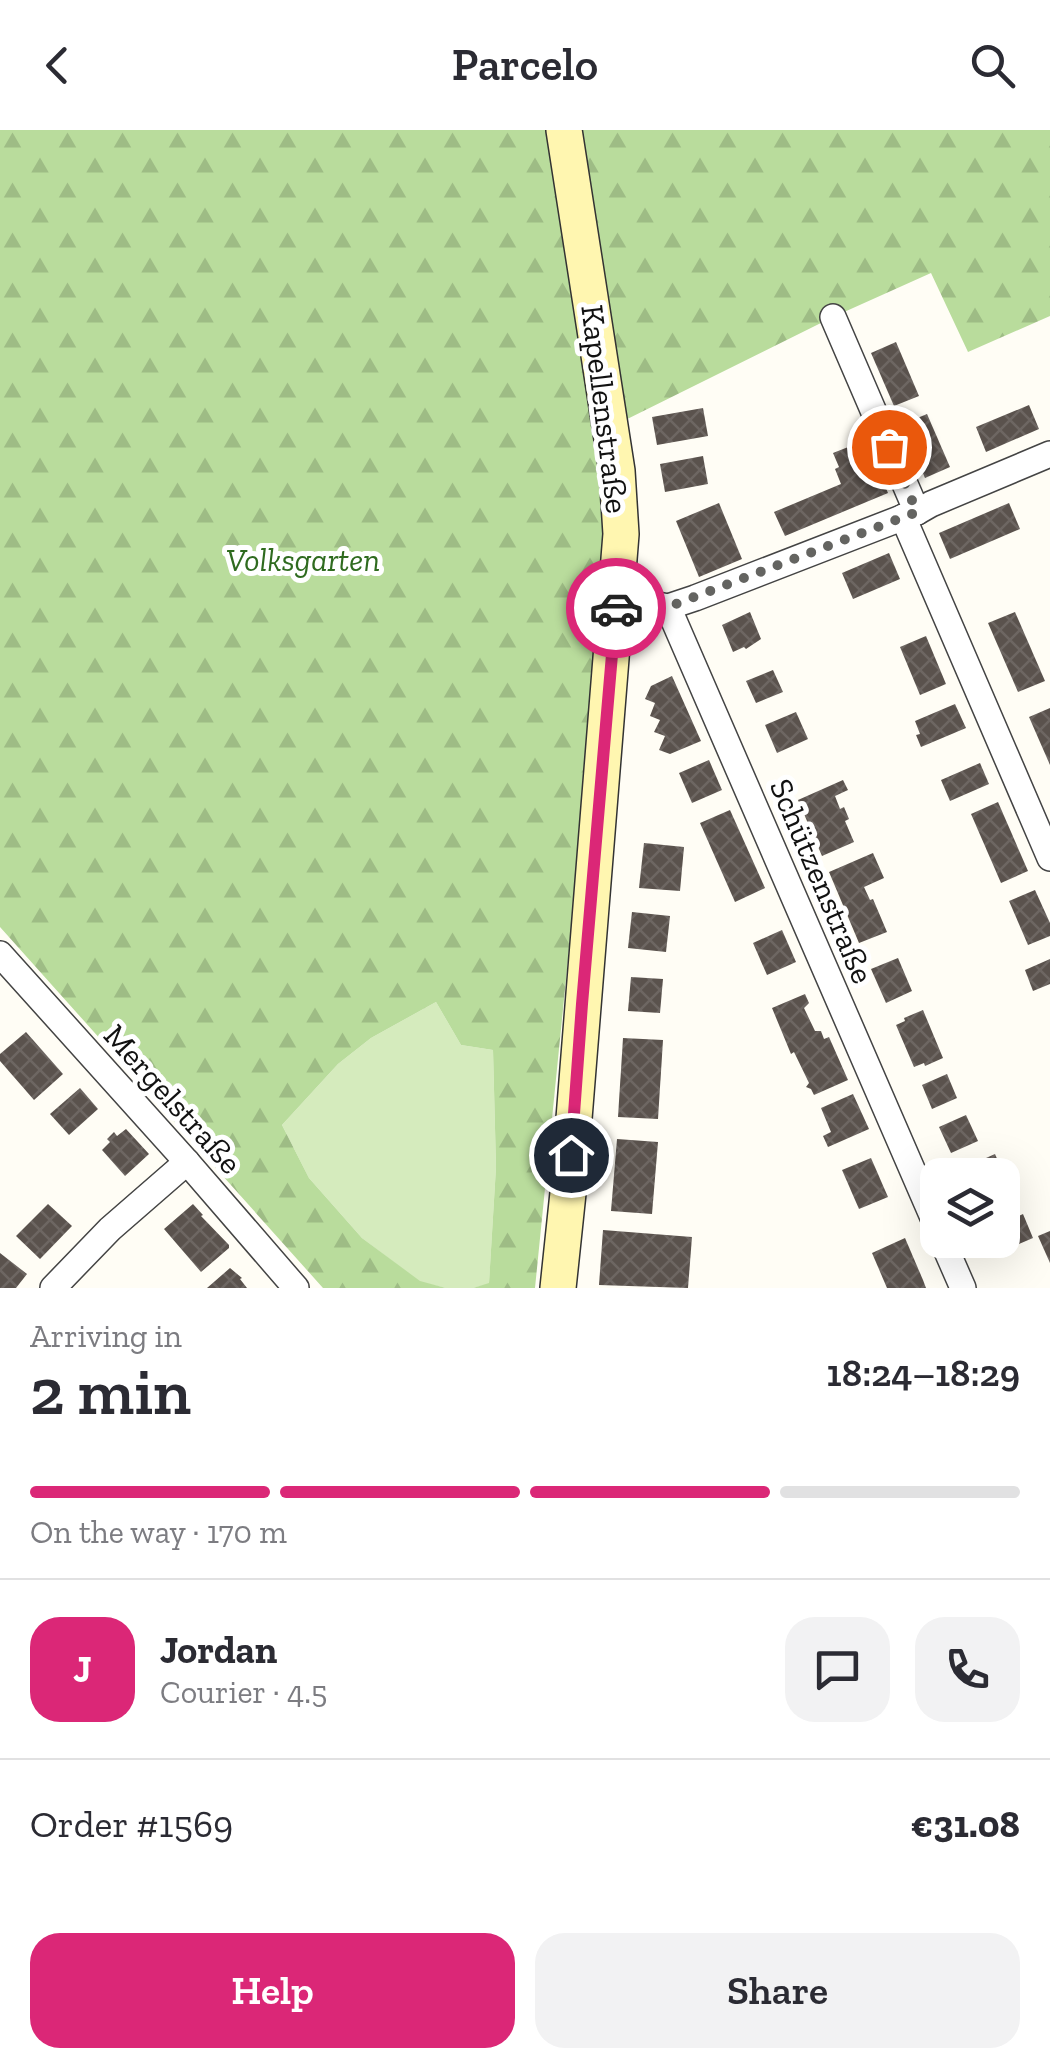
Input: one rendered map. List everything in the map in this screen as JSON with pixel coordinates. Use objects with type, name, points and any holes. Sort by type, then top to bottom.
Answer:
[{"type":"street","name":"Kapellenstraße","points":[[558,1288],[621,534],[617,471],[564,130]]},
{"type":"street","points":[[833,317],[1050,858]]},
{"type":"street","points":[[616,598],[668,607],[910,514],[1050,454]]},
{"type":"street","name":"Schützenstraße","points":[[668,607],[920,1188]]},
{"type":"street","name":"Mergelstraße","points":[[0,954],[296,1288]]},
{"type":"street","points":[[52,1288],[110,1229],[187,1162]]},
{"type":"street","points":[[950,1258],[963,1288]]},
{"type":"green space","name":"Volksgarten","points":[[0,130],[1050,130],[1050,316],[968,352],[931,273],[593,436],[609,551],[535,1288],[473,1288],[489,1283],[496,1167],[493,1050],[461,1045],[436,1002],[371,1038],[338,1064],[282,1125],[309,1178],[362,1238],[420,1281],[446,1288],[323,1288],[0,927]]},
{"type":"green space","points":[[436,1002],[461,1045],[493,1050],[496,1167],[489,1284],[473,1288],[446,1288],[420,1282],[362,1238],[309,1178],[282,1125],[338,1064],[371,1038]]},
{"type":"building","points":[[896,342],[919,396],[894,406],[871,353]]},
{"type":"building","points":[[1029,405],[1039,429],[986,452],[976,427]]},
{"type":"building","points":[[703,408],[708,436],[657,445],[652,417]]},
{"type":"building","points":[[927,414],[950,467],[925,478],[903,424]]},
{"type":"building","points":[[866,440],[888,493],[785,536],[774,512],[841,484],[833,453]]},
{"type":"building","points":[[703,456],[708,484],[665,492],[660,464]]},
{"type":"building","points":[[719,503],[742,559],[699,577],[676,521]]},
{"type":"building","points":[[1009,503],[1020,529],[950,559],[939,533]]},
{"type":"building","points":[[889,553],[900,579],[853,599],[842,573]]},
{"type":"building","points":[[750,612],[761,639],[733,652],[722,625]]},
{"type":"building","points":[[1015,612],[1045,681],[1018,692],[988,623]]},
{"type":"building","points":[[926,636],[946,684],[920,695],[900,647]]},
{"type":"building","points":[[773,670],[783,692],[756,703],[746,681]]},
{"type":"building","points":[[672,676],[701,741],[670,754],[659,750],[665,736],[654,732],[660,720],[650,716],[655,703],[645,699],[651,686]]},
{"type":"building","points":[[955,704],[966,728],[921,747],[915,721]]},
{"type":"building","points":[[1050,708],[1050,765],[1029,717]]},
{"type":"building","points":[[796,712],[808,739],[777,753],[765,725]]},
{"type":"building","points":[[709,760],[722,790],[692,803],[679,773]]},
{"type":"building","points":[[980,763],[989,784],[950,801],[941,780]]},
{"type":"building","points":[[843,780],[848,790],[835,796],[849,819],[845,821],[854,842],[822,856],[798,800]]},
{"type":"building","points":[[998,802],[1028,871],[1001,883],[971,814]]},
{"type":"building","points":[[730,810],[765,888],[735,902],[700,823]]},
{"type":"building","points":[[644,843],[684,847],[680,891],[639,888]]},
{"type":"building","points":[[873,853],[884,878],[864,887],[887,932],[859,943],[829,872]]},
{"type":"building","points":[[1035,890],[1050,923],[1050,936],[1028,945],[1009,901]]},
{"type":"building","points":[[632,912],[670,916],[666,952],[628,948]]},
{"type":"building","points":[[782,930],[796,962],[767,975],[753,943]]},
{"type":"building","points":[[898,958],[912,991],[886,1003],[871,969]]},
{"type":"building","points":[[1050,959],[1050,984],[1033,991],[1025,970]]},
{"type":"building","points":[[631,977],[663,979],[660,1013],[628,1011]]},
{"type":"building","points":[[805,994],[809,1003],[804,1008],[815,1031],[821,1031],[824,1039],[829,1037],[848,1080],[814,1095],[806,1087],[809,1083],[794,1052],[791,1054],[772,1008]]},
{"type":"building","points":[[923,1010],[943,1058],[914,1067],[896,1025]]},
{"type":"building","points":[[26,1032],[63,1074],[34,1100],[0,1061],[0,1054]]},
{"type":"building","points":[[623,1038],[663,1040],[658,1119],[618,1117]]},
{"type":"building","points":[[947,1074],[957,1098],[932,1109],[922,1085]]},
{"type":"building","points":[[80,1088],[98,1109],[69,1135],[50,1114]]},
{"type":"building","points":[[853,1094],[869,1129],[828,1147],[823,1136],[831,1132],[821,1108]]},
{"type":"building","points":[[966,1115],[978,1141],[951,1153],[939,1127]]},
{"type":"building","points":[[126,1129],[149,1154],[125,1176],[102,1150],[114,1132],[117,1136]]},
{"type":"building","points":[[617,1139],[658,1142],[652,1214],[611,1211]]},
{"type":"building","points":[[871,1158],[888,1197],[859,1209],[842,1170]]},
{"type":"building","points":[[48,1204],[72,1226],[40,1259],[16,1236]]},
{"type":"building","points":[[193,1204],[229,1245],[201,1272],[164,1229]]},
{"type":"building","points":[[1023,1214],[1033,1238],[1020,1243]]},
{"type":"building","points":[[603,1230],[692,1237],[688,1288],[599,1285]]},
{"type":"building","points":[[1050,1231],[1050,1263],[1038,1236]]},
{"type":"building","points":[[905,1238],[926,1288],[887,1288],[872,1253]]},
{"type":"building","points":[[0,1253],[27,1274],[16,1288],[0,1288]]},
{"type":"building","points":[[230,1268],[247,1288],[207,1288]]},
{"type":"way so far","points":[[616,608],[616,598],[668,607],[917,512],[889,447]]},
{"type":"route","points":[[571,1155],[616,608]]}]
